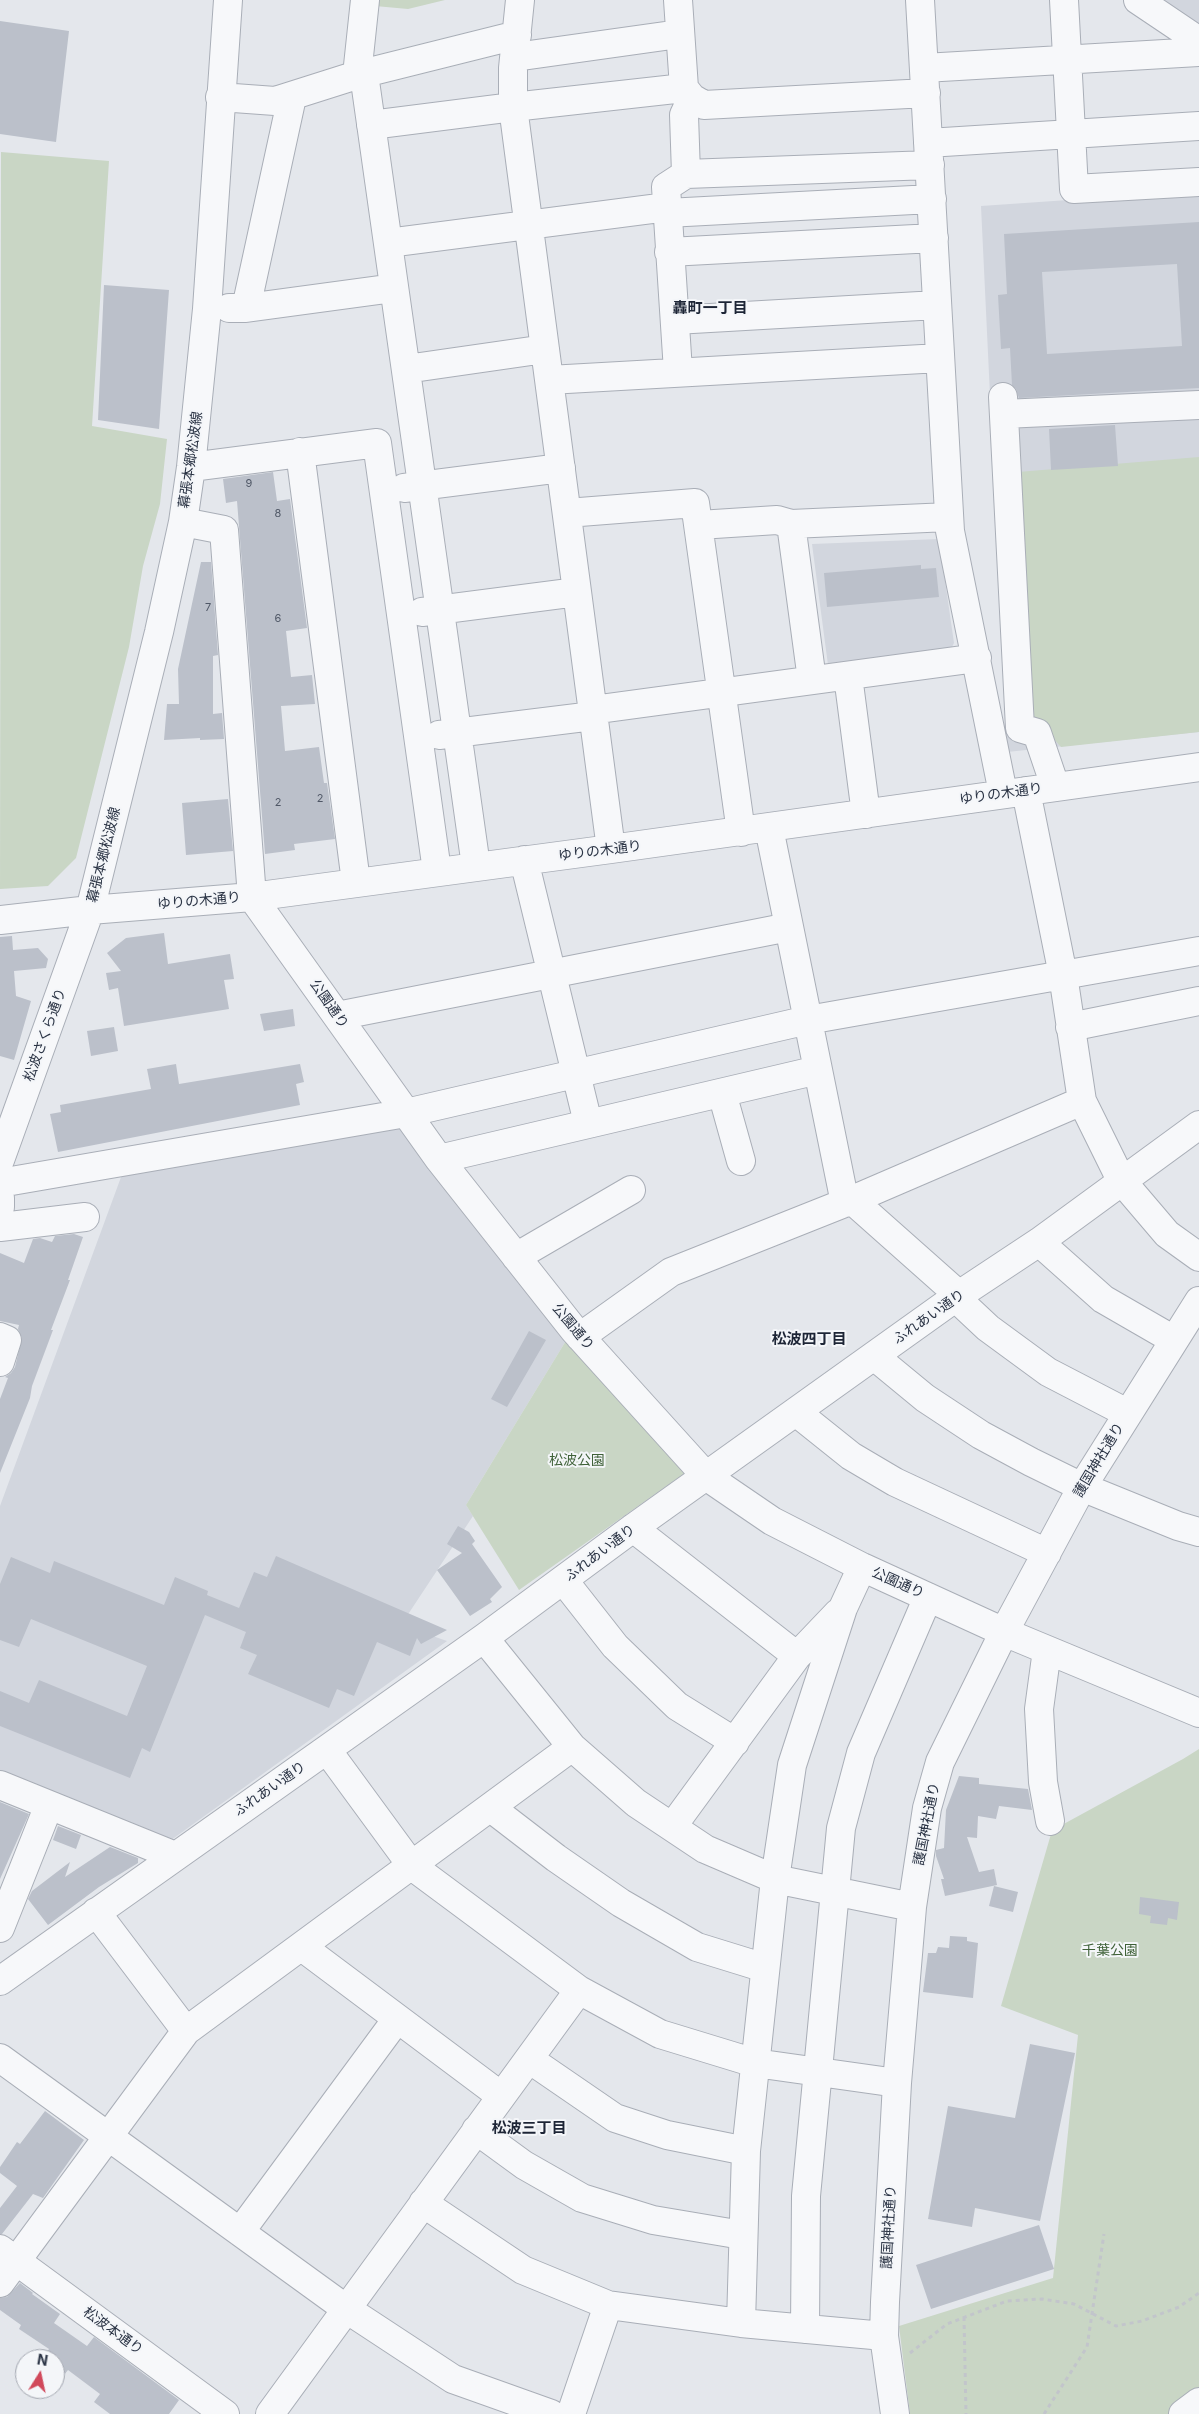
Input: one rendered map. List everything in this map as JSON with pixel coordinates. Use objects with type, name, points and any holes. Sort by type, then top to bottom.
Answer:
[{"type":"street","name":"幕張本郷松波線","points":[[90,910],[159,632],[183,522],[191,467],[208,308],[220,98],[228,0]]},
{"type":"street","points":[[365,0],[361,75],[371,125],[476,866]]},
{"type":"street","points":[[520,0],[513,107],[611,850]]},
{"type":"street","points":[[678,0],[679,34],[688,93],[684,115],[686,174]]},
{"type":"street","points":[[920,0],[950,530],[977,658],[1015,792],[1063,976],[1082,1101],[1121,1180],[1167,1234],[1199,1257]]},
{"type":"street","points":[[1064,0],[1074,189],[1199,182]]},
{"type":"street","points":[[1138,0],[1199,41]]},
{"type":"street","points":[[220,98],[275,101],[361,75],[516,46],[679,34]]},
{"type":"street","points":[[371,125],[513,107],[688,93],[704,105],[925,81],[1067,59],[1199,52]]},
{"type":"street","points":[[246,308],[292,97]]},
{"type":"street","points":[[678,371],[666,188],[686,174],[929,154],[1070,134],[1199,126]]},
{"type":"street","points":[[388,243],[667,210],[932,199]]},
{"type":"street","points":[[669,252],[934,238]]},
{"type":"street","points":[[208,308],[246,308],[394,288]]},
{"type":"street","points":[[675,320],[937,305]]},
{"type":"street","points":[[406,369],[545,349]]},
{"type":"street","points":[[549,380],[678,371],[940,358]]},
{"type":"street","points":[[1055,786],[1037,733],[1020,728],[1004,405],[1199,405]]},
{"type":"street","points":[[191,467],[377,443],[437,871]]},
{"type":"street","points":[[300,452],[356,882]]},
{"type":"street","points":[[384,490],[561,468]]},
{"type":"street","points":[[566,513],[695,503],[741,832]]},
{"type":"street","points":[[699,525],[777,520],[791,524],[949,517]]},
{"type":"street","points":[[183,522],[224,530],[252,897]]},
{"type":"street","points":[[791,524],[812,680]]},
{"type":"street","points":[[401,615],[577,592]]},
{"type":"street","points":[[418,738],[722,692],[977,658]]},
{"type":"street","points":[[848,676],[866,814]]},
{"type":"street","name":"ゆりの木通り","points":[[0,920],[90,910],[252,897],[437,871],[611,850],[1199,767]]},
{"type":"street","points":[[769,828],[818,1070],[848,1201],[957,1297],[988,1328],[1048,1372],[1127,1413]]},
{"type":"street","points":[[524,860],[588,1123]]},
{"type":"street","name":"公園通り","points":[[252,897],[439,1159],[580,1337],[706,1476],[772,1521],[862,1567],[1004,1632],[1199,1713]]},
{"type":"street","name":"松波さくら通り","points":[[0,1160],[90,910]]},
{"type":"street","points":[[337,1016],[789,927]]},
{"type":"street","points":[[0,1182],[406,1113],[808,1020],[1199,951]]},
{"type":"street","points":[[1070,1027],[1199,1001]]},
{"type":"street","points":[[439,1159],[818,1070]]},
{"type":"street","points":[[722,1093],[741,1161]]},
{"type":"street","points":[[580,1337],[671,1272],[848,1201],[1082,1101]]},
{"type":"street","name":"ふれあい通り","points":[[0,1981],[484,1638],[874,1356],[1039,1242],[1121,1180],[1199,1125]]},
{"type":"street","points":[[516,1257],[631,1190]]},
{"type":"street","points":[[0,1198],[0,1207]]},
{"type":"street","points":[[0,1227],[85,1217]]},
{"type":"street","points":[[1039,1242],[1103,1299],[1174,1340]]},
{"type":"street","name":"護国神社通り","points":[[895,2414],[884,2336],[897,2083],[912,1907],[927,1808],[940,1762],[1004,1632],[1082,1487],[1199,1301]]},
{"type":"street","points":[[0,1337],[7,1340],[0,1362]]},
{"type":"street","points":[[874,1356],[926,1398],[981,1435],[1082,1487],[1178,1526],[1199,1532]]},
{"type":"street","points":[[796,1412],[851,1456],[895,1482],[1047,1553]]},
{"type":"street","points":[[634,1528],[797,1656]]},
{"type":"street","points":[[741,2324],[742,2235],[746,2151],[775,1879],[792,1765],[843,1608],[862,1567]]},
{"type":"street","points":[[564,1580],[615,1646],[677,1706],[735,1742]]},
{"type":"street","points":[[805,2329],[806,2196],[841,1828],[861,1753],[928,1597]]},
{"type":"street","points":[[672,1827],[797,1656],[843,1608]]},
{"type":"street","points":[[484,1638],[572,1747],[636,1803],[705,1849],[775,1879],[835,1893],[912,1907]]},
{"type":"street","points":[[1047,1650],[1039,1709],[1043,1782],[1050,1821]]},
{"type":"street","points":[[0,2283],[8,2255],[108,2136],[186,2031],[572,1747]]},
{"type":"street","points":[[327,1750],[412,1866],[579,1990],[660,2034],[755,2063],[897,2083]]},
{"type":"street","points":[[0,1785],[175,1856]]},
{"type":"street","points":[[0,1928],[49,1805]]},
{"type":"street","points":[[491,1808],[556,1858],[621,1903],[698,1947],[765,1968]]},
{"type":"street","points":[[96,1912],[186,2031]]},
{"type":"street","points":[[302,1947],[501,2096]]},
{"type":"street","points":[[270,2414],[345,2308],[579,1990]]},
{"type":"street","points":[[240,2232],[396,2019]]},
{"type":"street","points":[[0,2058],[345,2308],[453,2379],[551,2414]]},
{"type":"street","points":[[528,2059],[615,2118],[667,2135],[746,2151]]},
{"type":"street","points":[[476,2130],[524,2165],[582,2198],[653,2220],[742,2235]]},
{"type":"street","points":[[423,2203],[523,2270],[608,2305],[741,2324],[884,2336]]},
{"type":"street","name":"松波本通り","points":[[8,2255],[225,2414]]},
{"type":"street","points":[[571,2414],[608,2305]]},
{"type":"path","points":[[1044,2414],[1087,2347],[1104,2234]]},
{"type":"path","points":[[888,2364],[903,2358],[947,2324],[1007,2301],[1042,2299],[1074,2304],[1116,2326],[1142,2321],[1179,2307],[1199,2293]]},
{"type":"path","points":[[964,2317],[966,2414]]},
{"type":"shaded area","points":[[1155,0],[1199,0],[1199,32]]},
{"type":"shaded area","points":[[1199,191],[1199,732],[1007,752],[981,206]]},
{"type":"shaded area","points":[[939,539],[954,643],[950,651],[828,665],[812,544]]},
{"type":"shaded area","points":[[394,1121],[567,1339],[466,1505],[473,1516],[401,1625],[447,1641],[167,1843],[0,1776],[0,1506],[124,1169]]},
{"type":"green space","points":[[375,0],[445,0],[408,9],[375,6]]},
{"type":"green space","points":[[1,152],[109,161],[92,426],[167,439],[160,504],[143,566],[129,647],[76,858],[48,886],[0,889]]},
{"type":"green space","points":[[1199,457],[1199,732],[1061,747],[1030,712],[1018,472]]},
{"type":"green space","name":"松波公園","points":[[567,1339],[685,1473],[519,1590],[466,1505]]},
{"type":"green space","name":"千葉公園","points":[[1199,1749],[1199,2389],[1169,2414],[910,2414],[899,2326],[1053,2278],[1078,2035],[1001,2006],[1051,1834],[1060,1826]]},
{"type":"building","points":[[0,21],[69,31],[56,142],[0,134]]},
{"type":"building","points":[[1199,222],[1199,388],[1019,398],[1016,389],[1012,385],[1010,348],[1001,349],[998,295],[1007,294],[1004,234]],"holes":[[[1177,264],[1182,346],[1047,354],[1042,272]]]},
{"type":"building","points":[[104,285],[169,290],[159,429],[98,420]]},
{"type":"building","points":[[1115,425],[1118,466],[1051,470],[1049,429]]},
{"type":"building","points":[[273,472],[277,501],[290,499],[307,628],[286,631],[291,677],[312,675],[315,704],[281,706],[285,751],[319,747],[324,783],[327,783],[335,839],[294,844],[295,850],[265,854],[237,501],[226,503],[223,479]]},
{"type":"building","points":[[201,562],[211,562],[218,655],[213,656],[213,714],[222,713],[224,739],[164,740],[167,704],[179,704],[178,669]]},
{"type":"building","points":[[921,565],[921,569],[936,568],[939,597],[827,607],[824,573]]},
{"type":"building","points":[[228,799],[233,851],[186,855],[182,803]]},
{"type":"building","points":[[164,933],[168,964],[230,954],[234,979],[224,980],[229,1009],[124,1026],[118,988],[109,990],[106,973],[121,971],[107,953],[126,938]]},
{"type":"building","points":[[12,936],[13,950],[38,948],[48,959],[46,968],[14,971],[16,996],[31,1001],[14,1060],[0,1056],[0,937]]},
{"type":"building","points":[[293,1009],[295,1026],[264,1031],[260,1014]]},
{"type":"building","points":[[114,1027],[118,1051],[91,1056],[87,1031]]},
{"type":"building","points":[[176,1064],[179,1084],[300,1064],[304,1082],[296,1084],[300,1105],[58,1152],[50,1114],[61,1112],[60,1105],[151,1089],[147,1069]]},
{"type":"building","points":[[74,1234],[83,1237],[68,1280],[70,1280],[32,1386],[30,1398],[0,1473],[0,1399],[8,1378],[5,1377],[15,1367],[22,1338],[18,1329],[19,1325],[0,1321],[0,1253],[24,1263],[33,1239],[40,1238],[52,1242],[55,1236]]},
{"type":"building","points":[[529,1331],[546,1340],[507,1407],[491,1399]]},
{"type":"building","points":[[458,1526],[469,1532],[475,1541],[472,1544],[502,1587],[490,1599],[492,1602],[470,1616],[437,1570],[462,1553],[447,1544]]},
{"type":"building","points":[[276,1556],[447,1630],[421,1644],[417,1638],[410,1656],[377,1642],[354,1696],[337,1689],[329,1708],[248,1674],[257,1655],[240,1648],[246,1632],[205,1615],[150,1752],[142,1748],[130,1778],[0,1726],[0,1691],[29,1703],[39,1680],[127,1716],[147,1666],[31,1619],[19,1647],[0,1640],[0,1584],[11,1557],[50,1573],[54,1561],[164,1605],[175,1577],[208,1591],[207,1595],[239,1608],[254,1572],[267,1577]]},
{"type":"building","points":[[959,1776],[979,1778],[979,1784],[1028,1789],[1032,1810],[999,1806],[996,1819],[978,1816],[977,1838],[967,1837],[979,1872],[994,1869],[997,1885],[945,1896],[941,1879],[944,1879],[936,1856],[936,1850],[944,1848],[946,1810]]},
{"type":"building","points":[[0,1802],[29,1814],[0,1879]]},
{"type":"building","points":[[58,1826],[81,1835],[76,1849],[53,1840]]},
{"type":"building","points":[[110,1847],[138,1858],[138,1863],[99,1887],[48,1925],[28,1899],[32,1891],[70,1862],[65,1877]]},
{"type":"building","points":[[994,1886],[1018,1892],[1013,1912],[989,1906]]},
{"type":"building","points":[[1140,1897],[1179,1902],[1177,1920],[1168,1918],[1167,1925],[1150,1923],[1151,1916],[1139,1914]]},
{"type":"building","points":[[950,1936],[967,1937],[967,1941],[978,1943],[973,1998],[923,1992],[928,1953],[936,1953],[938,1947],[949,1948]]},
{"type":"building","points":[[1030,2044],[1075,2053],[1040,2221],[975,2208],[972,2227],[928,2219],[948,2106],[1015,2118]]},
{"type":"building","points":[[45,2111],[84,2140],[43,2198],[33,2194],[2,2234],[0,2234],[0,2208],[17,2186],[0,2173],[0,2167],[17,2142],[20,2144]]},
{"type":"building","points":[[1039,2225],[1054,2269],[931,2309],[916,2265]]},
{"type":"building","points":[[20,2283],[60,2314],[54,2323],[87,2346],[94,2337],[179,2400],[169,2414],[110,2414],[94,2402],[100,2394],[68,2370],[65,2374],[65,2349],[49,2349],[19,2329],[21,2325],[0,2310],[0,2298],[7,2297]]},
{"type":"district","name":"轟町一丁目","points":[[710,308]]},
{"type":"district","name":"松波四丁目","points":[[809,1339]]},
{"type":"district","name":"松波三丁目","points":[[529,2128]]}]
